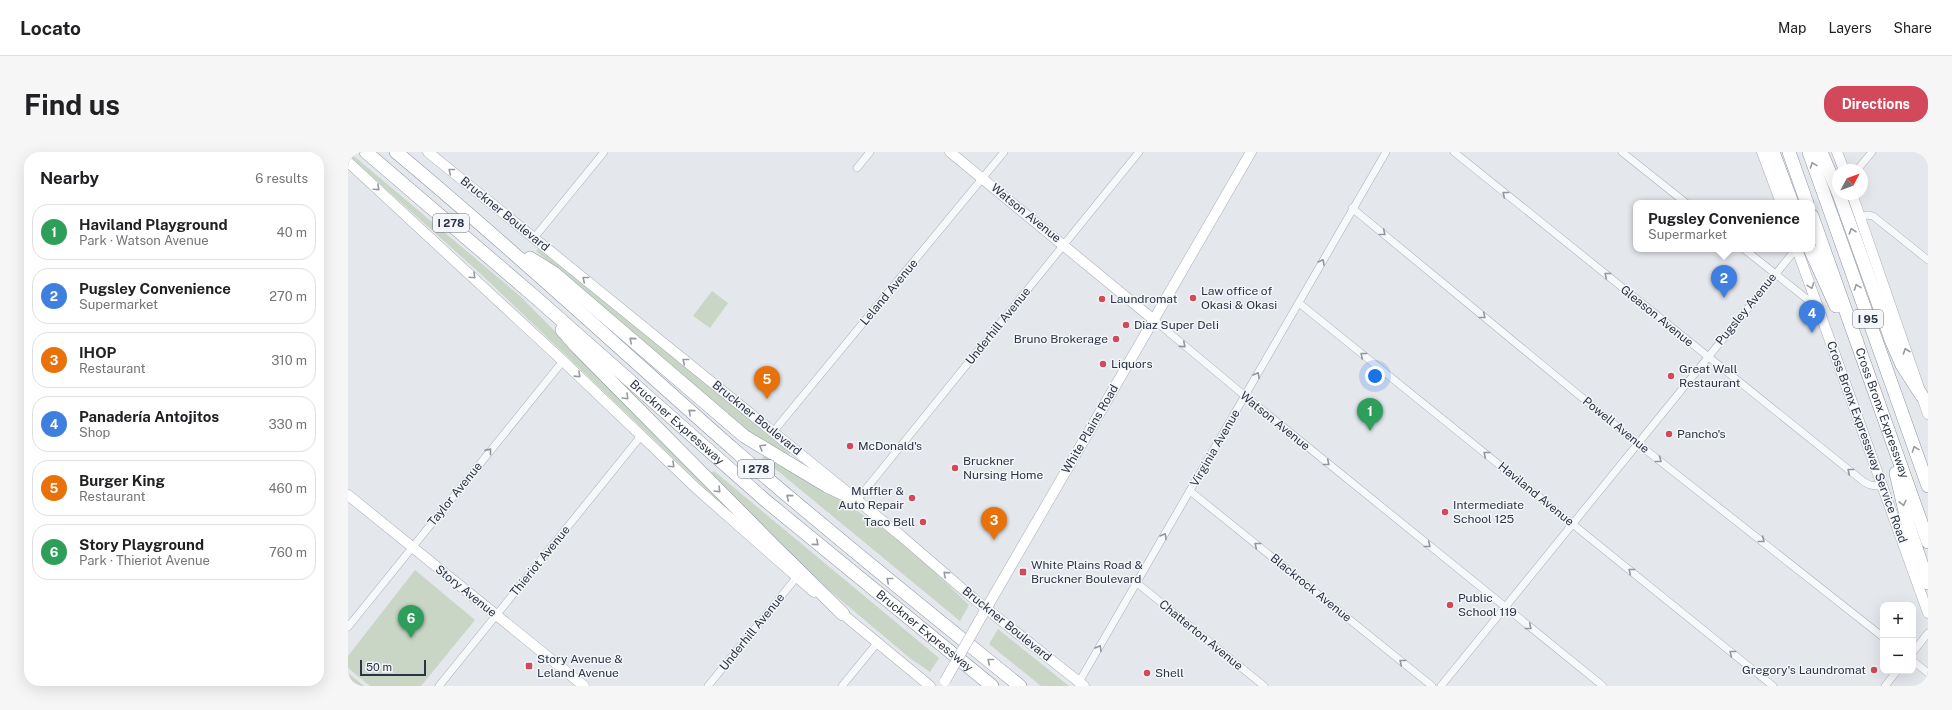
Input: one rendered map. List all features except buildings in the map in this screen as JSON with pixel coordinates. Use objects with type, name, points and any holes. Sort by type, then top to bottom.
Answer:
[{"type":"highway","name":"Bruckner Expressway","points":[[366,152],[534,296],[766,501],[992,686]]},
{"type":"highway","name":"Bruckner Expressway","points":[[396,152],[501,241],[758,470],[864,560],[1020,686]]},
{"type":"highway","points":[[1773,152],[1791,200]]},
{"type":"highway","points":[[1789,152],[1806,200]]},
{"type":"highway","name":"Cross Bronx Expressway","points":[[1809,152],[1928,486]]},
{"type":"highway","points":[[1821,152],[1832,179]]},
{"type":"highway","points":[[1841,200],[1892,342],[1902,365],[1925,398]]},
{"type":"highway","name":"Cross Bronx Expressway","points":[[1815,224],[1928,542]]},
{"type":"highway","points":[[501,241],[554,273],[744,436],[827,486],[857,500]]},
{"type":"highway","points":[[1811,252],[1865,364]]},
{"type":"highway","points":[[534,296],[580,350],[769,542],[843,614]]},
{"type":"highway","points":[[1886,424],[1905,510],[1928,583]]},
{"type":"main road","name":"Bruckner Boulevard","points":[[428,152],[1082,684]]},
{"type":"main road","name":"Watson Avenue","points":[[950,152],[1154,320]]},
{"type":"main road","name":"White Plains Road","points":[[944,683],[1251,152]]},
{"type":"main road","points":[[1762,152],[1780,200]]},
{"type":"main road","points":[[1837,152],[1842,164]]},
{"type":"main road","points":[[348,162],[796,578],[878,642],[930,686]]},
{"type":"main road","points":[[1854,200],[1925,398],[1928,414]]},
{"type":"main road","name":"Cross Bronx Expressway Service Road","points":[[1798,252],[1884,487],[1928,613]]},
{"type":"main road","name":"Story Avenue","points":[[348,495],[496,615],[578,684]]},
{"type":"street","points":[[534,238],[604,152]]},
{"type":"street","points":[[857,168],[870,152]]},
{"type":"street","name":"Leland Avenue","points":[[773,432],[1004,152]]},
{"type":"street","name":"Underhill Avenue","points":[[857,500],[1139,152]]},
{"type":"street","name":"Virginia Avenue","points":[[1082,684],[1137,583],[1299,303],[1352,208],[1386,152]]},
{"type":"street","name":"Gleason Avenue","points":[[1454,152],[1864,482],[1870,486],[1884,487]]},
{"type":"street","points":[[1622,152],[1682,200]]},
{"type":"street","points":[[1862,164],[1872,152]]},
{"type":"street","name":"Powell Avenue","points":[[1352,208],[1637,443],[1880,635]]},
{"type":"street","points":[[1860,216],[1873,216],[1928,260]]},
{"type":"street","points":[[1748,252],[1819,308]]},
{"type":"street","name":"Pugsley Avenue","points":[[1440,686],[1707,357],[1794,252]]},
{"type":"street","name":"Haviland Avenue","points":[[1299,303],[1773,686]]},
{"type":"street","name":"Watson Avenue","points":[[1154,320],[1245,396],[1603,686]]},
{"type":"street","name":"Taylor Avenue","points":[[348,627],[563,361]]},
{"type":"street","name":"Thieriot Avenue","points":[[440,686],[642,436]]},
{"type":"street","name":"Blackrock Avenue","points":[[1190,491],[1432,686]]},
{"type":"street","name":"Underhill Avenue","points":[[708,686],[796,578]]},
{"type":"street","name":"Chatterton Avenue","points":[[1137,583],[1264,686]]},
{"type":"street","points":[[1916,648],[1928,633]]},
{"type":"street","points":[[842,686],[878,642]]},
{"type":"street","points":[[1916,663],[1928,673]]},
{"type":"street","points":[[1885,686],[1895,674]]},
{"type":"green space","points":[[349,152],[520,296],[736,514],[734,516],[483,276],[348,155]]},
{"type":"green space","points":[[539,249],[791,452],[787,456],[737,427],[536,251]]},
{"type":"green space","points":[[712,291],[728,303],[710,328],[693,316]]},
{"type":"green space","points":[[765,456],[849,506],[881,527],[907,547],[969,605],[960,621],[762,458]]},
{"type":"green space","points":[[714,471],[939,658],[930,672],[911,659],[805,570],[711,473]]},
{"type":"green space","points":[[415,570],[475,620],[421,686],[370,686],[348,668],[348,656]]},
{"type":"green space","points":[[998,629],[1069,686],[1041,686],[989,644]]},
{"type":"green space","points":[[348,673],[364,686],[348,686]]},
{"type":"place","name":"Law office of Okasi & Okasi","points":[[1193,298]]},
{"type":"place","name":"Pugsley Convenience","points":[[1724,298]]},
{"type":"place","name":"Laundromat","points":[[1102,299]]},
{"type":"place","name":"Diaz Super Deli","points":[[1126,325]]},
{"type":"place","name":"Panadería Antojitos","points":[[1812,333]]},
{"type":"place","name":"Bruno Brokerage","points":[[1116,339]]},
{"type":"place","name":"Liquors","points":[[1103,364]]},
{"type":"place","name":"Great Wall Restaurant","points":[[1671,376]]},
{"type":"place","name":"Burger King","points":[[767,399]]},
{"type":"place","name":"Haviland Playground","points":[[1370,431]]},
{"type":"place","name":"Pancho's","points":[[1669,434]]},
{"type":"place","name":"McDonald's","points":[[850,446]]},
{"type":"place","name":"Bruckner Nursing Home","points":[[955,468]]},
{"type":"place","name":"Muffler & Auto Repair","points":[[912,498]]},
{"type":"place","name":"Intermediate School 125","points":[[1445,512]]},
{"type":"place","name":"Taco Bell","points":[[923,522]]},
{"type":"place","name":"IHOP","points":[[994,540]]},
{"type":"place","name":"White Plains Road & Bruckner Boulevard","points":[[1023,572]]},
{"type":"place","name":"Public School 119","points":[[1450,605]]},
{"type":"place","name":"Story Playground","points":[[411,638]]},
{"type":"place","name":"Story Avenue & Leland Avenue","points":[[529,666]]},
{"type":"place","name":"Gregory's Laundromat","points":[[1874,670]]},
{"type":"place","name":"Shell","points":[[1147,673]]}]
